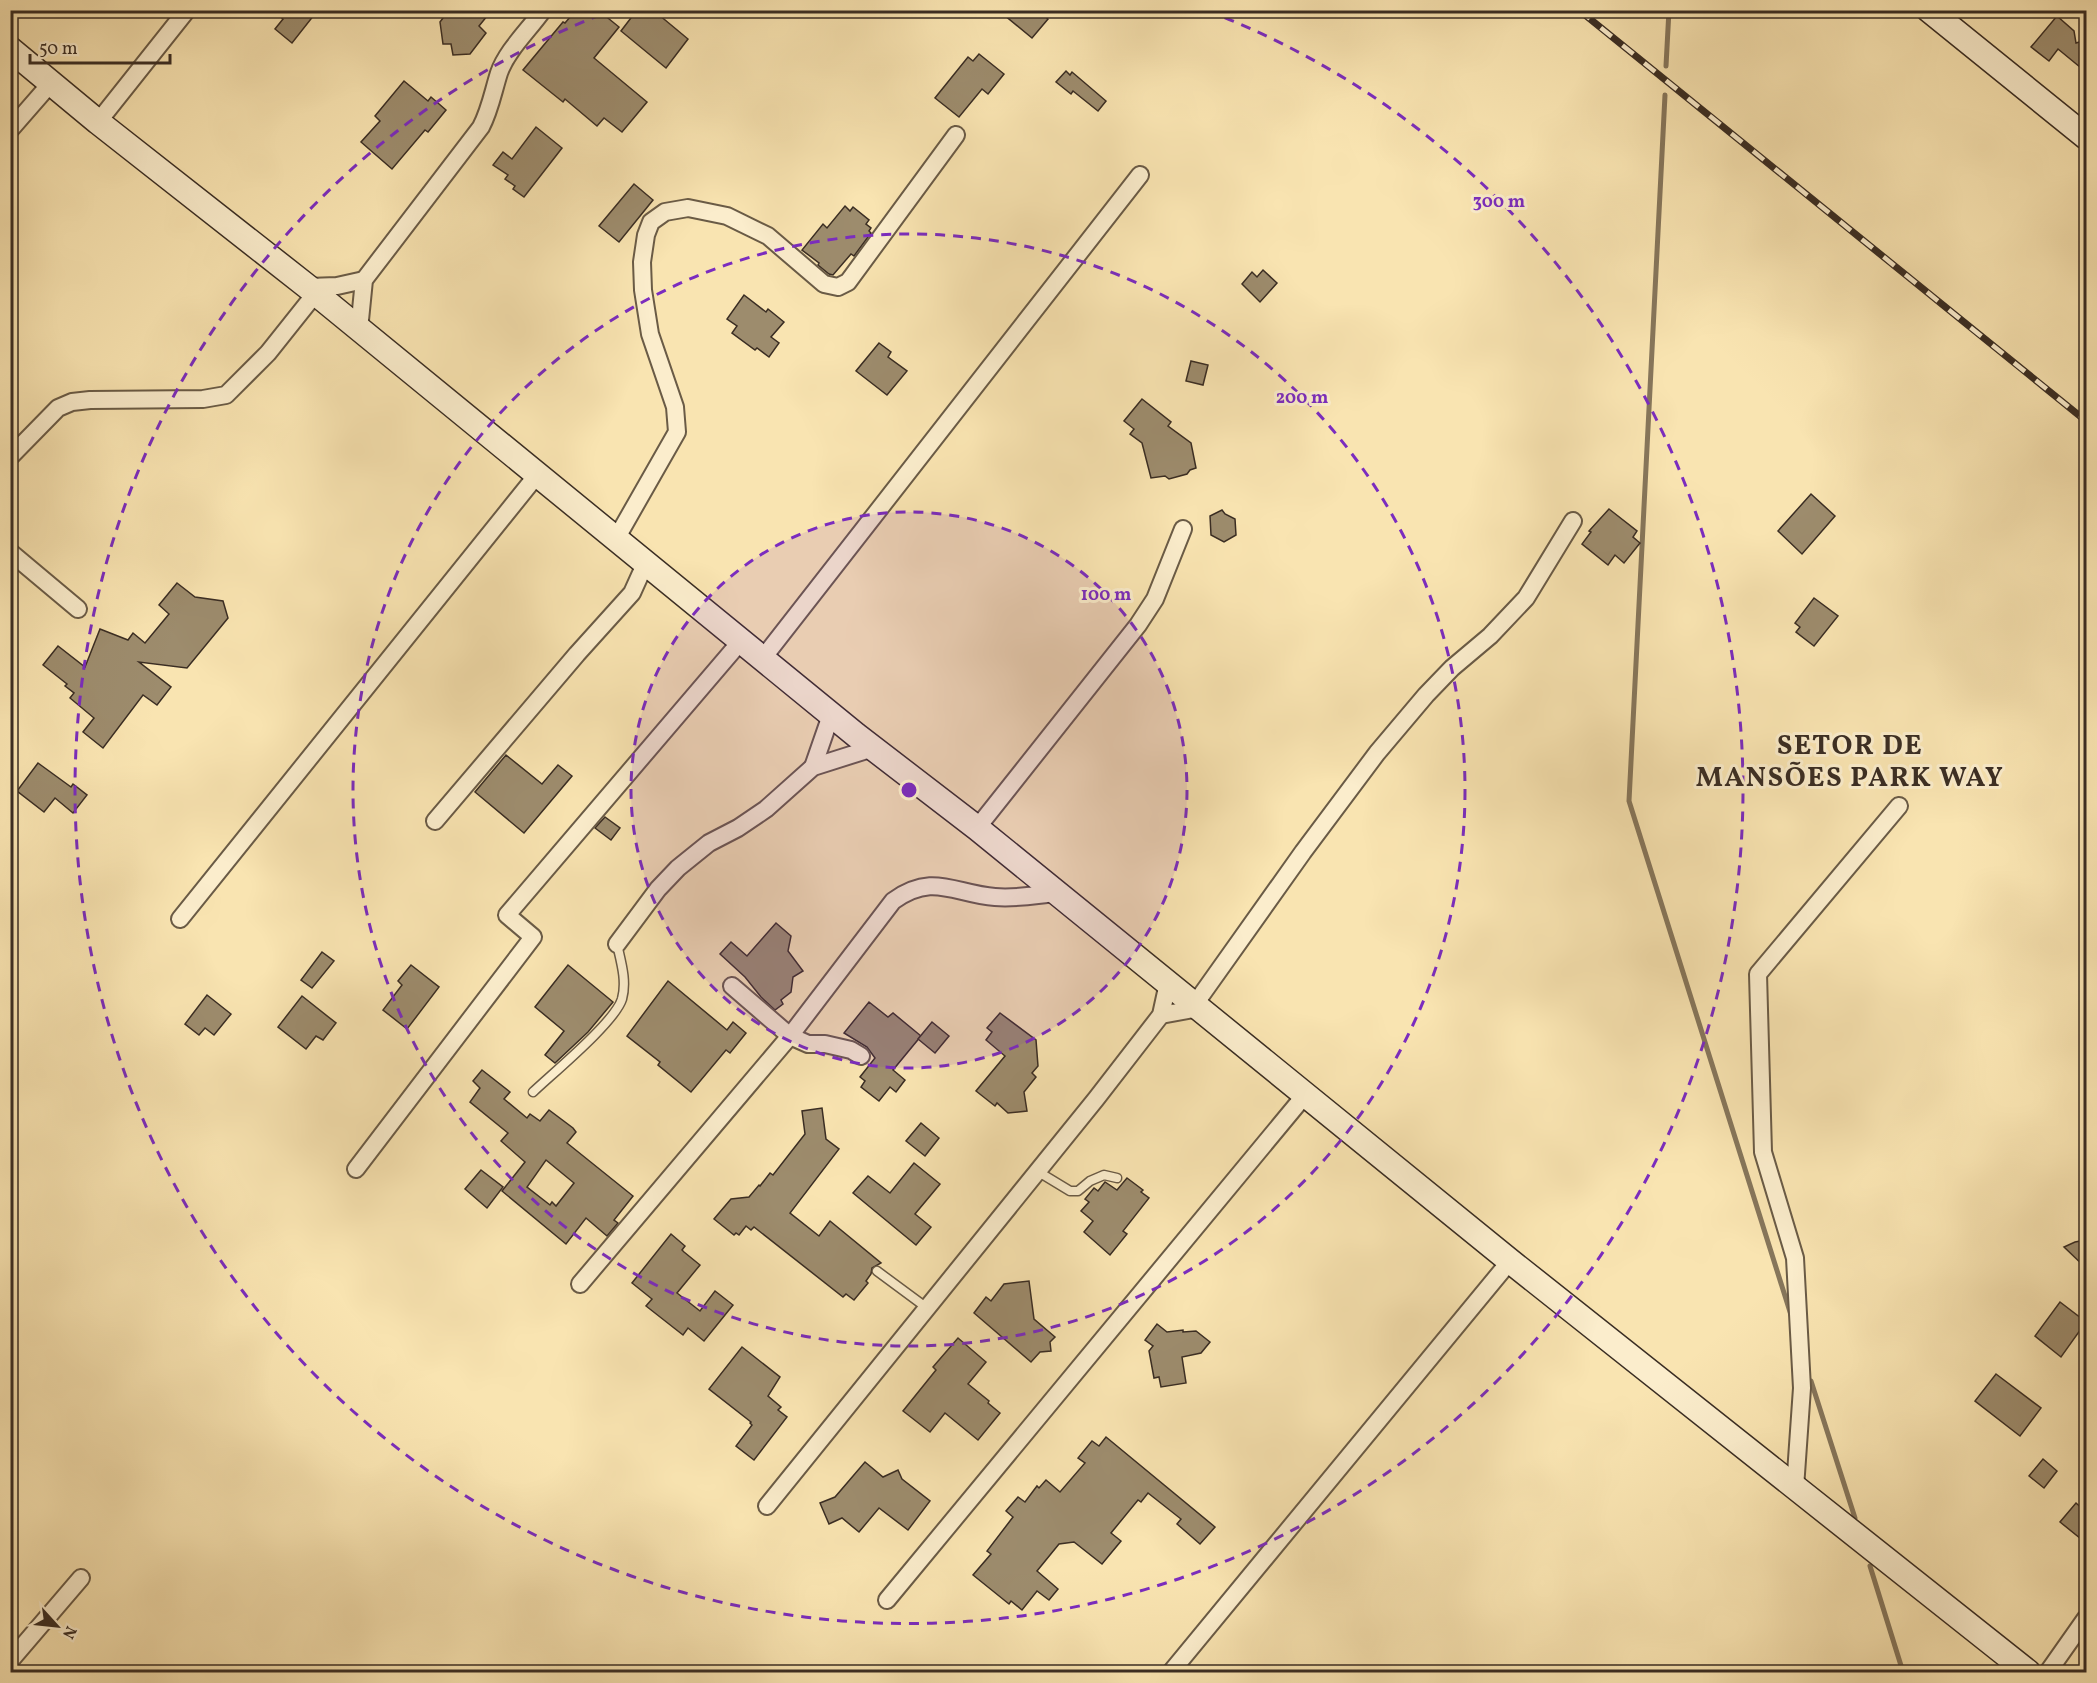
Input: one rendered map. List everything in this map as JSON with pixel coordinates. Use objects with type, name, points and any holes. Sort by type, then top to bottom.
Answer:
[{"type":"street","points":[[99,122],[187,10]]},
{"type":"street","points":[[359,330],[364,280],[481,127],[489,112],[500,71],[511,52],[543,10]]},
{"type":"street","points":[[1929,10],[2086,137]]},
{"type":"street","points":[[10,49],[312,291],[831,715],[1168,982],[1510,1261],[2028,1672]]},
{"type":"street","points":[[10,130],[51,83]]},
{"type":"street","points":[[616,538],[677,432],[675,407],[650,334],[643,290],[642,262],[646,235],[651,222],[665,212],[688,207],[727,216],[768,236],[824,284],[838,287],[848,282],[956,135]]},
{"type":"street","points":[[763,658],[1140,175]]},
{"type":"street","points":[[10,457],[58,408],[72,402],[203,399],[226,395],[268,353],[312,291],[364,280]]},
{"type":"street","points":[[180,919],[537,475]]},
{"type":"street","points":[[1161,1015],[1197,1006],[1303,852],[1377,753],[1426,695],[1452,668],[1490,636],[1526,598],[1573,521]]},
{"type":"street","points":[[976,828],[1138,625],[1155,599],[1183,529]]},
{"type":"street","points":[[10,552],[78,609]]},
{"type":"street","points":[[435,821],[576,654],[632,593],[646,562]]},
{"type":"street","points":[[632,593],[668,581]]},
{"type":"street","points":[[356,1168],[533,937],[507,915],[741,640]]},
{"type":"street","points":[[813,767],[831,715]]},
{"type":"street","points":[[617,944],[658,889],[678,868],[709,843],[738,828],[766,809],[813,767],[873,748]]},
{"type":"street","points":[[1795,1488],[1802,1388],[1795,1258],[1763,1152],[1758,974],[1899,806]]},
{"type":"street","points":[[580,1284],[790,1036],[887,907],[905,892],[921,886],[937,886],[992,897],[1021,898],[1055,893]]},
{"type":"street","points":[[767,1506],[1161,1015],[1168,982]]},
{"type":"street","points":[[732,986],[790,1036],[808,1044],[825,1044],[851,1050],[861,1056]]},
{"type":"street","points":[[886,1600],[1305,1095]]},
{"type":"street","points":[[1171,1672],[1510,1261]]},
{"type":"street","points":[[10,1662],[81,1578]]},
{"type":"street","points":[[2048,1672],[2086,1618]]},
{"type":"lane","points":[[533,1092],[608,1022],[622,1000],[624,976],[617,944]]},
{"type":"lane","points":[[1037,1171],[1070,1191],[1078,1191],[1090,1181],[1104,1175],[1117,1178]]},
{"type":"lane","points":[[877,1271],[927,1308]]},
{"type":"building","points":[[272,10],[318,10],[292,43],[275,29],[283,19]]},
{"type":"building","points":[[449,10],[492,10],[479,26],[486,33],[470,54],[453,55],[451,44],[443,44],[440,22]]},
{"type":"building","points":[[576,10],[598,10],[619,27],[594,58],[647,102],[622,132],[604,118],[597,126],[565,99],[563,102],[523,70]]},
{"type":"building","points":[[637,10],[653,10],[688,39],[666,68],[621,31]]},
{"type":"building","points":[[998,10],[1037,10],[1048,19],[1032,38]]},
{"type":"building","points":[[2057,16],[2074,31],[2076,43],[2086,40],[2086,72],[2058,49],[2049,61],[2031,47]]},
{"type":"building","points":[[979,54],[1004,74],[988,94],[982,89],[959,117],[935,98],[968,57],[973,61]]},
{"type":"building","points":[[1066,71],[1070,75],[1072,72],[1106,101],[1098,111],[1073,91],[1071,94],[1056,82]]},
{"type":"building","points":[[404,81],[428,101],[431,97],[446,110],[428,132],[425,130],[392,169],[361,142],[380,121],[375,116]]},
{"type":"building","points":[[536,127],[562,148],[524,197],[505,179],[508,175],[493,165],[503,152],[512,159]]},
{"type":"building","points":[[634,184],[653,200],[619,242],[599,226]]},
{"type":"building","points":[[845,206],[850,211],[853,207],[869,220],[866,224],[871,228],[869,231],[871,233],[854,256],[851,254],[833,275],[802,250],[823,224],[827,228]]},
{"type":"building","points":[[1263,270],[1277,283],[1260,302],[1242,284],[1252,272],[1257,277]]},
{"type":"building","points":[[744,295],[766,312],[768,309],[784,322],[771,337],[779,343],[769,357],[732,333],[737,326],[727,319]]},
{"type":"building","points":[[879,343],[891,352],[888,357],[907,371],[887,395],[856,371]]},
{"type":"building","points":[[1191,361],[1208,365],[1203,385],[1186,381]]},
{"type":"building","points":[[1142,399],[1171,422],[1168,426],[1191,443],[1196,468],[1187,474],[1169,479],[1165,476],[1151,478],[1142,443],[1130,434],[1134,429],[1124,421]]},
{"type":"building","points":[[1811,494],[1835,516],[1802,554],[1778,531]]},
{"type":"building","points":[[1609,509],[1637,531],[1633,537],[1640,543],[1624,563],[1615,555],[1608,565],[1582,544],[1591,532],[1589,531]]},
{"type":"building","points":[[1222,510],[1235,519],[1236,535],[1224,542],[1211,535],[1210,516]]},
{"type":"building","points":[[177,583],[195,597],[223,601],[228,618],[187,668],[139,662],[171,687],[157,705],[143,695],[103,748],[83,732],[94,718],[70,698],[74,693],[65,686],[67,684],[43,665],[58,646],[85,667],[100,629],[128,640],[133,633],[145,643],[169,614],[159,605]]},
{"type":"building","points":[[1814,598],[1838,616],[1814,646],[1796,632],[1800,627],[1795,623]]},
{"type":"building","points":[[506,755],[542,784],[558,765],[572,776],[524,833],[475,792]]},
{"type":"building","points":[[38,763],[71,787],[73,784],[87,795],[73,813],[55,798],[44,812],[17,791]]},
{"type":"building","points":[[605,817],[620,828],[611,840],[595,828]]},
{"type":"building","points":[[776,923],[791,936],[788,951],[803,971],[793,977],[791,992],[781,1000],[783,1004],[775,1010],[720,954],[731,942],[747,956]]},
{"type":"building","points":[[322,952],[334,961],[312,988],[301,980]]},
{"type":"building","points":[[411,965],[439,987],[407,1029],[383,1010],[402,985],[398,981]]},
{"type":"building","points":[[568,965],[613,1002],[588,1032],[555,1063],[545,1055],[564,1031],[535,1007]]},
{"type":"building","points":[[668,981],[727,1030],[733,1022],[746,1033],[730,1053],[726,1050],[691,1092],[658,1065],[660,1062],[627,1036]]},
{"type":"building","points":[[207,995],[231,1014],[214,1035],[205,1028],[199,1035],[185,1024]]},
{"type":"building","points":[[302,996],[336,1023],[323,1040],[316,1036],[306,1049],[278,1027]]},
{"type":"building","points":[[869,1002],[888,1017],[893,1013],[921,1036],[893,1070],[905,1080],[896,1092],[890,1087],[879,1101],[861,1087],[865,1081],[860,1077],[875,1058],[867,1047],[844,1033]]},
{"type":"building","points":[[1000,1013],[1036,1040],[1038,1066],[1032,1073],[1036,1077],[1024,1092],[1027,1111],[1008,1113],[997,1103],[995,1106],[976,1091],[1005,1056],[986,1040],[992,1032],[987,1028]]},
{"type":"building","points":[[932,1022],[949,1036],[935,1053],[918,1039]]},
{"type":"building","points":[[482,1070],[510,1092],[504,1099],[527,1118],[530,1114],[540,1121],[549,1110],[576,1132],[567,1143],[633,1196],[614,1220],[618,1223],[607,1236],[586,1218],[566,1244],[502,1191],[525,1162],[501,1141],[508,1133],[470,1102],[480,1088],[473,1081]],"holes":[[[546,1160],[574,1183],[556,1206],[552,1202],[550,1205],[527,1187]]]},
{"type":"building","points":[[822,1108],[826,1139],[839,1149],[790,1213],[819,1236],[830,1221],[881,1263],[872,1268],[866,1281],[868,1283],[854,1300],[846,1294],[843,1297],[754,1227],[751,1230],[746,1226],[739,1235],[736,1233],[734,1235],[714,1219],[731,1199],[749,1197],[770,1173],[773,1175],[805,1134],[802,1111]]},
{"type":"building","points":[[921,1123],[939,1138],[925,1156],[906,1141]]},
{"type":"building","points":[[914,1163],[940,1184],[915,1214],[931,1227],[916,1245],[853,1193],[868,1176],[890,1193]]},
{"type":"building","points":[[481,1170],[503,1187],[487,1208],[465,1189]]},
{"type":"building","points":[[1127,1178],[1143,1190],[1141,1192],[1149,1198],[1123,1231],[1127,1234],[1110,1255],[1084,1232],[1093,1221],[1081,1211],[1089,1202],[1085,1199],[1094,1188],[1098,1191],[1105,1182],[1117,1190]]},
{"type":"building","points":[[671,1234],[685,1246],[682,1250],[700,1265],[677,1293],[700,1311],[715,1291],[733,1305],[704,1341],[688,1328],[683,1335],[646,1306],[652,1299],[632,1283]]},
{"type":"building","points":[[2086,1240],[2086,1268],[2064,1247]]},
{"type":"building","points":[[1029,1281],[1034,1319],[1055,1337],[1050,1342],[1051,1351],[1040,1352],[1031,1362],[974,1313],[986,1297],[991,1301],[1004,1284]]},
{"type":"building","points":[[2060,1302],[2086,1322],[2061,1357],[2035,1336]]},
{"type":"building","points":[[1157,1324],[1167,1332],[1196,1331],[1210,1342],[1201,1353],[1182,1357],[1186,1383],[1161,1387],[1159,1377],[1154,1378],[1149,1351],[1153,1346],[1145,1340]]},
{"type":"building","points":[[958,1338],[986,1362],[968,1384],[1000,1413],[978,1440],[945,1413],[930,1432],[903,1411],[936,1370],[933,1367]]},
{"type":"building","points":[[742,1347],[780,1377],[768,1396],[781,1407],[778,1410],[787,1417],[754,1460],[736,1446],[752,1425],[751,1422],[709,1389]]},
{"type":"building","points":[[1996,1374],[2041,1408],[2020,1436],[1975,1401]]},
{"type":"building","points":[[1106,1437],[1215,1527],[1200,1544],[1177,1524],[1181,1519],[1148,1493],[1141,1502],[1138,1500],[1111,1533],[1121,1541],[1102,1564],[1074,1542],[1059,1544],[1037,1571],[1058,1589],[1049,1600],[1037,1591],[1022,1610],[1011,1601],[1009,1604],[973,1575],[991,1554],[987,1551],[1013,1517],[1006,1511],[1018,1497],[1025,1502],[1037,1486],[1039,1488],[1046,1480],[1060,1492],[1085,1463],[1078,1458],[1092,1441],[1099,1446]]},
{"type":"building","points":[[2043,1459],[2057,1471],[2044,1488],[2029,1476]]},
{"type":"building","points":[[865,1462],[883,1477],[898,1470],[902,1479],[930,1501],[908,1530],[879,1508],[859,1532],[842,1518],[829,1524],[820,1503],[835,1497]]},
{"type":"building","points":[[2076,1503],[2086,1512],[2086,1543],[2060,1522]]},
{"type":"waterway","points":[[1666,66],[1669,10]]},
{"type":"waterway","points":[[1665,95],[1629,801],[1791,1315]]},
{"type":"waterway","points":[[1811,1381],[1855,1518]]},
{"type":"waterway","points":[[1870,1566],[1903,1672]]},
{"type":"railway","points":[[1579,10],[2086,421]]},
{"type":"district","name":"SETOR DE MANSÕES PARK WAY","points":[[1850,762]]}]
